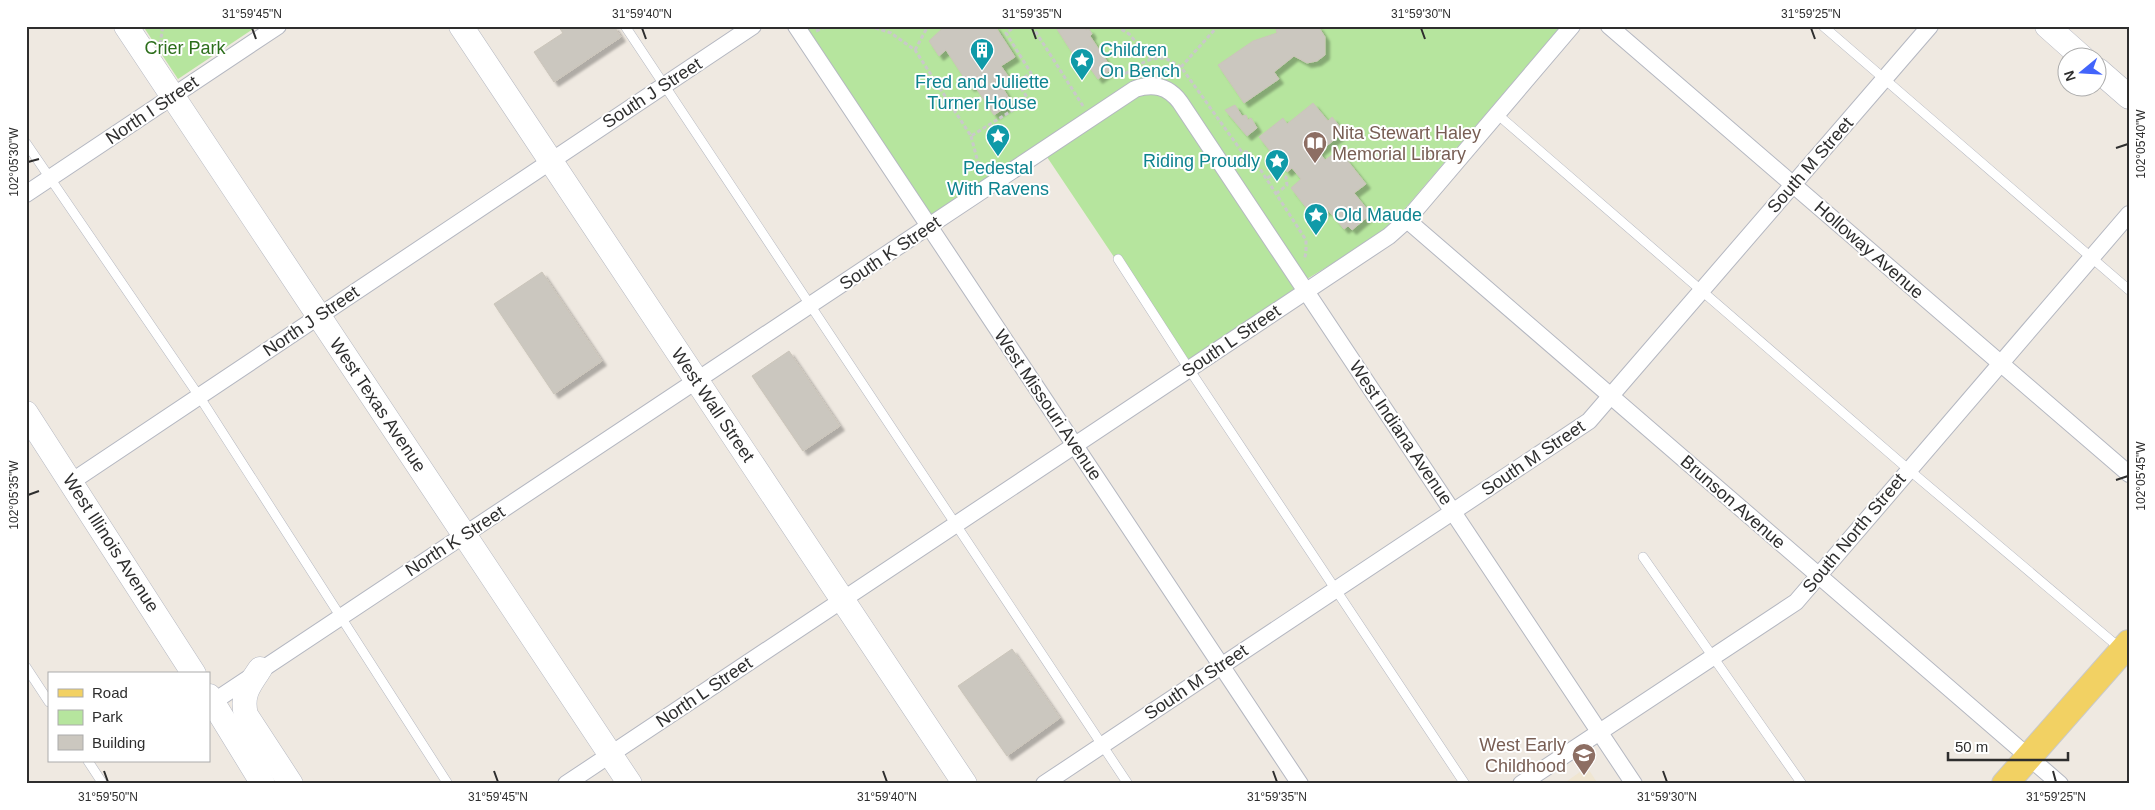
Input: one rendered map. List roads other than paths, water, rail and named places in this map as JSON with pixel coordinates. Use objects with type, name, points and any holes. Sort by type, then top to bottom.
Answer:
[{"type":"main road","name":"West Texas Avenue","points":[[126,26],[630,784]]},
{"type":"main road","name":"West Wall Street","points":[[461,26],[965,784]]},
{"type":"main road","points":[[2047,26],[2072,48]]},
{"type":"main road","points":[[2108,79],[2129,97]]},
{"type":"main road","name":"West Illinois Avenue","points":[[27,415],[193,672]]},
{"type":"main road","points":[[2004,784],[2127,650]]},
{"type":"main road","points":[[260,669],[244,693],[246,715],[291,784]]},
{"type":"main road","points":[[211,699],[264,784]]},
{"type":"street","name":"South J Street","points":[[550,161],[753,26]]},
{"type":"street","name":"West Missouri Avenue","points":[[796,26],[1300,784]]},
{"type":"street","name":"South L Street","points":[[842,600],[1389,236],[1407,220],[1572,26]]},
{"type":"street","name":"Holloway Avenue","points":[[1609,26],[2129,474]]},
{"type":"street","name":"South M Street","points":[[1044,784],[1589,421],[1930,26]]},
{"type":"street","name":"North I Street","points":[[26,194],[276,27]]},
{"type":"street","name":"South K Street","points":[[697,381],[930,227],[1088,113],[1135,89],[1145,86],[1162,88]]},
{"type":"street","name":"West Indiana Avenue","points":[[1162,88],[1174,95],[1180,102],[1634,784]]},
{"type":"street","name":"North J Street","points":[[71,482],[550,161]]},
{"type":"street","name":"South North Street","points":[[1521,784],[1796,602],[1908,469],[2129,214]]},
{"type":"street","name":"Brunson Avenue","points":[[1407,220],[2060,784]]},
{"type":"street","name":"North K Street","points":[[211,699],[260,669],[697,381]]},
{"type":"street","name":"North L Street","points":[[566,784],[842,600]]},
{"type":"lane","points":[[625,26],[1128,784]]},
{"type":"lane","points":[[1823,26],[2129,290]]},
{"type":"lane","points":[[1497,114],[1908,469],[2127,650]]},
{"type":"lane","points":[[26,143],[198,396],[448,784]]},
{"type":"lane","points":[[1118,260],[1465,784]]},
{"type":"lane","points":[[1643,557],[1802,784]]},
{"type":"lane","points":[[26,667],[48,700]]},
{"type":"lane","points":[[89,762],[103,784]]},
{"type":"place","name":"Fred and Juliette Turner House","points":[[982,71]]},
{"type":"place","name":"Children On Bench","points":[[1082,81]]},
{"type":"place","name":"Pedestal With Ravens","points":[[998,157]]},
{"type":"place","name":"Nita Stewart Haley Memorial Library","points":[[1315,164]]},
{"type":"place","name":"Riding Proudly","points":[[1277,182]]},
{"type":"place","name":"Old Maude","points":[[1316,236]]},
{"type":"place","name":"West Early Childhood","points":[[1584,776]]},
{"type":"park label","name":"Crier Park","points":[[185,48]]}]
